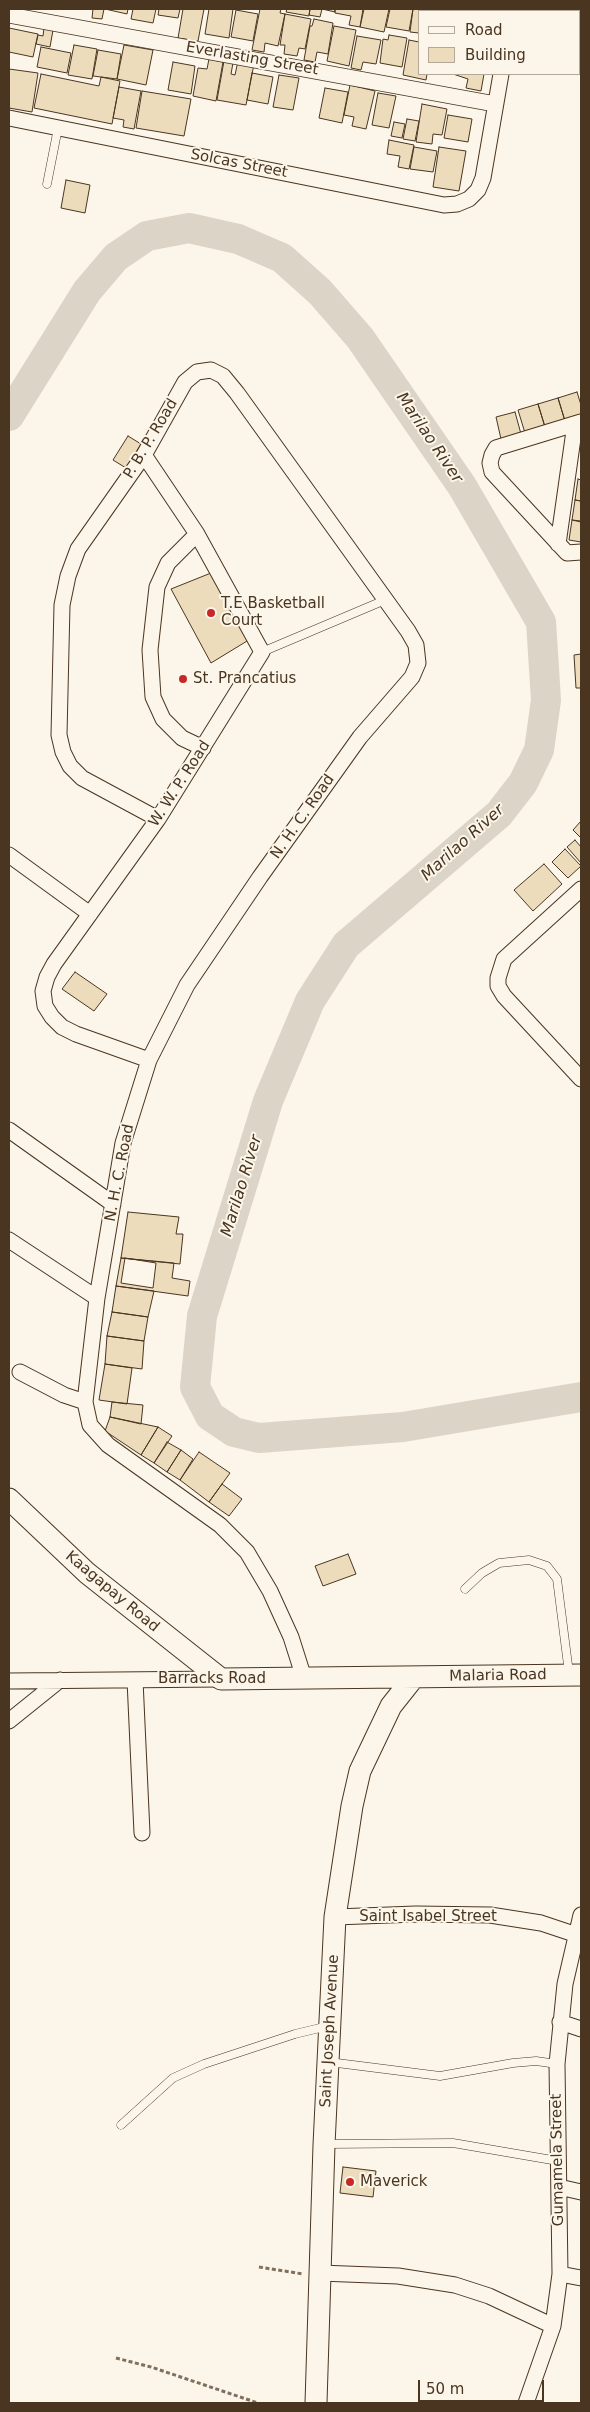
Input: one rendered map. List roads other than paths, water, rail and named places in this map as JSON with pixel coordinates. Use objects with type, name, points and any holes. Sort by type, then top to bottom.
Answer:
[{"type":"main road","name":"Kaagapay Road","points":[[9,1499],[87,1573],[221,1679]]},
{"type":"main road","name":"Malaria Road","points":[[414,1677],[575,1675]]},
{"type":"main road","name":"Barracks Road","points":[[221,1679],[414,1677]]},
{"type":"main road","name":"Saint Joseph Avenue","points":[[316,2403],[324,2144],[336,1917],[352,1806],[360,1771],[391,1706],[414,1677]]},
{"type":"street","name":"Everlasting Street","points":[[9,15],[495,104]]},
{"type":"street","points":[[495,104],[501,75]]},
{"type":"street","name":"Solcas Street","points":[[9,118],[444,204],[457,204],[469,199],[478,190],[483,178],[495,104]]},
{"type":"street","name":"P. B. P. Road","points":[[158,819],[82,778],[67,759],[59,736],[62,606],[68,576],[78,549],[144,455],[185,382],[197,372],[211,370],[223,376],[416,645],[418,662]]},
{"type":"street","points":[[558,544],[578,423],[496,448],[490,463],[492,472],[567,554],[581,552]]},
{"type":"street","points":[[144,455],[197,534],[262,652]]},
{"type":"street","points":[[197,534],[168,563],[157,587],[150,650],[153,697],[163,719],[182,738],[203,748]]},
{"type":"street","name":"W. W. P. Road","points":[[149,1060],[76,1034],[52,1017],[45,1006],[43,991],[47,977],[158,819],[262,652]]},
{"type":"street","name":"N. H. C. Road","points":[[304,1678],[291,1637],[270,1591],[247,1552],[220,1525],[108,1445],[90,1426],[86,1402],[96,1298],[123,1143],[149,1060],[187,985],[254,885],[360,737],[412,677],[418,662]]},
{"type":"street","points":[[9,855],[90,914]]},
{"type":"street","points":[[581,889],[504,959],[498,978],[498,986],[504,996],[581,1079]]},
{"type":"street","points":[[9,1130],[113,1204]]},
{"type":"street","points":[[9,1240],[96,1298]]},
{"type":"street","points":[[20,1372],[64,1395],[86,1402]]},
{"type":"street","name":"Barracks Road","points":[[9,1681],[221,1679]]},
{"type":"street","points":[[9,1722],[60,1680]]},
{"type":"street","points":[[135,1680],[142,1834]]},
{"type":"street","name":"Saint Isabel Street","points":[[336,1917],[416,1914],[490,1915],[541,1923],[577,1935]]},
{"type":"street","name":"Gumamela Street","points":[[526,2403],[553,2326],[560,2274],[557,2064],[565,1984],[581,1914]]},
{"type":"street","points":[[560,2022],[581,2029]]},
{"type":"street","points":[[559,2187],[581,2192]]},
{"type":"street","points":[[320,2273],[398,2276],[455,2285],[489,2296],[553,2326]]},
{"type":"street","points":[[560,2274],[581,2278]]},
{"type":"lane","points":[[47,184],[58,128]]},
{"type":"lane","points":[[262,652],[385,600]]},
{"type":"lane","points":[[466,1589],[482,1572],[499,1563],[529,1560],[547,1566],[557,1579],[575,1675]]},
{"type":"lane","points":[[121,2125],[173,2078],[204,2064],[295,2034],[330,2026]]},
{"type":"lane","points":[[329,2062],[440,2076],[512,2063],[536,2061],[557,2064]]},
{"type":"lane","points":[[324,2144],[453,2143],[558,2160]]},
{"type":"waterway","name":"Marilao River","points":[[9,416],[87,291],[116,257],[147,236],[189,228],[238,239],[282,258],[320,292],[360,338],[462,486],[541,622],[546,700],[539,750],[523,783],[499,814],[346,945],[310,1001],[268,1101],[202,1316],[195,1387],[210,1416],[234,1432],[259,1438],[403,1427],[581,1397]]},
{"type":"place","name":"T.E Basketball Court","points":[[211,613]]},
{"type":"place","name":"St. Prancatius","points":[[183,679]]},
{"type":"place","name":"Maverick","points":[[350,2182]]}]
